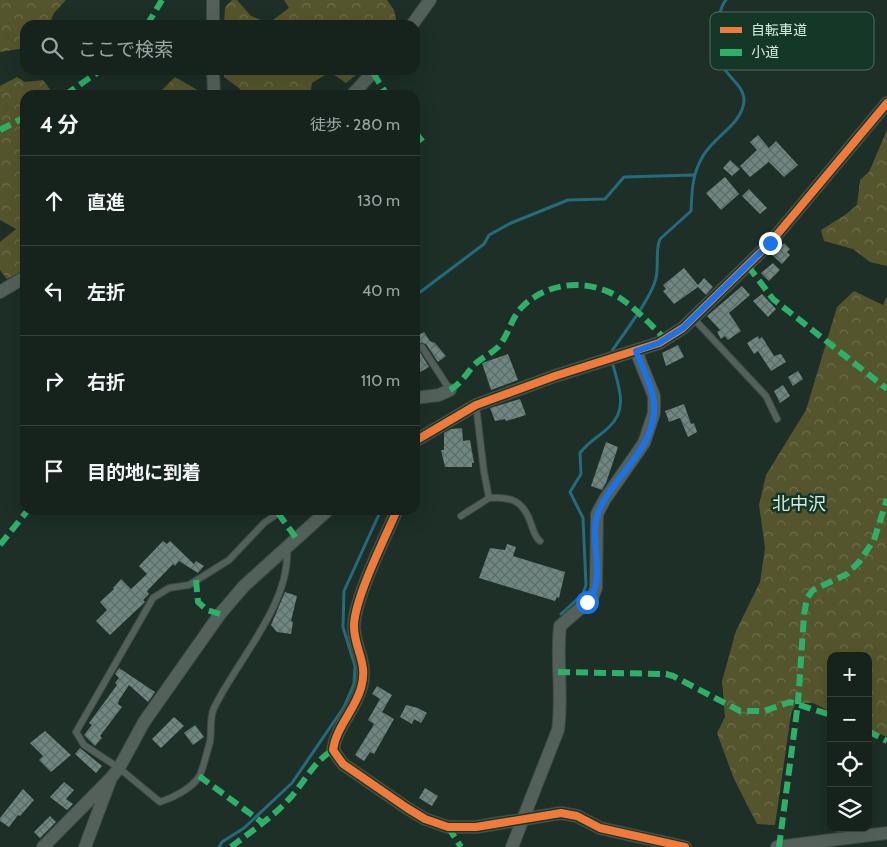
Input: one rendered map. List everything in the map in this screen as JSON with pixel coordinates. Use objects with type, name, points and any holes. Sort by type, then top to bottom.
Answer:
[{"type":"street","points":[[213,0],[213,20]]},
{"type":"street","points":[[416,20],[430,0]]},
{"type":"street","points":[[214,75],[214,90]]},
{"type":"street","points":[[357,90],[370,75]]},
{"type":"street","points":[[420,438],[476,406],[555,376],[666,340],[694,319],[770,243],[887,103]]},
{"type":"street","points":[[0,292],[20,280]]},
{"type":"street","points":[[512,847],[558,730],[560,714],[560,626],[592,598],[596,588],[597,514],[605,499],[644,443],[654,413],[654,396],[636,351]]},
{"type":"street","points":[[420,397],[439,395],[450,390]]},
{"type":"street","points":[[43,847],[119,768],[144,722],[220,614],[244,586],[322,515]]},
{"type":"street","points":[[395,515],[357,608],[354,627],[364,671],[356,702],[335,737],[333,750],[343,764],[425,819],[448,827],[476,827],[561,813],[577,816],[600,828],[685,847]]},
{"type":"street","points":[[85,847],[111,778]]},
{"type":"street","points":[[777,847],[854,842],[887,833]]},
{"type":"lane","points":[[694,319],[766,396],[777,419]]},
{"type":"lane","points":[[422,347],[450,390]]},
{"type":"lane","points":[[476,406],[484,472],[490,498]]},
{"type":"lane","points":[[461,516],[490,498],[505,497],[517,501],[526,512],[535,537],[540,541]]},
{"type":"lane","points":[[276,515],[257,530],[229,560],[189,585],[170,588],[153,598],[76,732],[84,744],[119,768],[160,802],[173,798],[199,776],[210,741],[214,709],[257,638],[275,601],[288,564],[287,547]]},
{"type":"green space","points":[[0,0],[66,0],[54,13],[51,20],[20,20],[20,49],[0,52]]},
{"type":"green space","points":[[232,0],[237,0],[251,16],[261,20],[224,20],[225,7]]},
{"type":"green space","points":[[284,0],[387,0],[394,10],[396,20],[273,20],[289,8]]},
{"type":"green space","points":[[224,75],[325,75],[312,83],[311,90],[240,90]]},
{"type":"green space","points":[[334,75],[356,75],[346,83]]},
{"type":"green space","points":[[17,77],[25,82],[43,80],[50,90],[20,90],[20,272],[7,279],[0,270],[0,242],[16,229],[0,220],[0,86]]},
{"type":"green space","points":[[175,77],[198,90],[162,90]]},
{"type":"green space","points":[[887,130],[887,266],[870,262],[853,249],[824,241],[821,230],[857,205],[860,180],[869,172]]},
{"type":"green space","points":[[854,291],[883,305],[887,296],[887,737],[872,731],[872,652],[827,652],[827,710],[813,703],[796,703],[791,714],[775,825],[757,824],[734,779],[717,733],[725,717],[722,681],[736,631],[760,582],[765,548],[759,505],[766,475],[806,410],[837,307]]},
{"type":"building","points":[[758,135],[769,148],[776,141],[798,165],[784,177],[769,162],[750,177],[740,166],[757,150],[750,142]]},
{"type":"building","points":[[730,160],[740,169],[732,176],[723,168]]},
{"type":"building","points":[[725,177],[739,194],[721,210],[706,193]]},
{"type":"building","points":[[749,189],[767,208],[760,214],[742,196]]},
{"type":"building","points":[[784,243],[790,249],[787,252],[790,255],[782,264],[772,255]]},
{"type":"building","points":[[773,263],[780,270],[769,281],[761,273]]},
{"type":"building","points":[[684,268],[698,285],[704,278],[713,287],[706,295],[698,287],[674,304],[663,291],[666,289],[663,285]]},
{"type":"building","points":[[742,286],[750,295],[729,313],[741,331],[728,340],[725,336],[721,339],[717,332],[720,330],[707,316]]},
{"type":"building","points":[[762,294],[776,309],[768,317],[753,301]]},
{"type":"building","points":[[424,332],[430,341],[435,343],[446,356],[438,362],[426,344],[420,343],[420,334]]},
{"type":"building","points":[[758,336],[759,339],[762,337],[774,356],[781,354],[786,362],[771,371],[758,351],[754,354],[747,343]]},
{"type":"building","points":[[678,345],[684,357],[666,366],[662,353]]},
{"type":"building","points":[[420,352],[429,367],[420,372]]},
{"type":"building","points":[[508,354],[518,380],[491,390],[482,363]]},
{"type":"building","points":[[798,371],[803,379],[793,386],[788,377]]},
{"type":"building","points":[[783,385],[790,396],[780,403],[774,391]]},
{"type":"building","points":[[520,399],[526,415],[506,421],[505,419],[495,421],[490,408]]},
{"type":"building","points":[[684,404],[691,424],[694,423],[697,432],[688,437],[680,418],[669,422],[665,411]]},
{"type":"building","points":[[462,428],[463,441],[470,440],[474,463],[472,463],[472,467],[445,467],[441,450],[444,450],[444,433],[451,429]]},
{"type":"building","points":[[606,442],[618,447],[602,490],[591,486]]},
{"type":"building","points":[[163,541],[167,544],[170,541],[194,564],[196,561],[204,566],[198,573],[179,561],[175,566],[173,564],[147,591],[149,594],[143,600],[145,602],[110,635],[96,621],[107,610],[100,602],[114,589],[121,579],[131,589],[147,574],[139,566]]},
{"type":"building","points":[[507,544],[516,547],[513,556],[565,572],[559,598],[557,597],[555,601],[479,578],[490,548],[505,550]]},
{"type":"building","points":[[285,592],[297,596],[291,621],[293,622],[291,634],[277,632],[271,625]]},
{"type":"building","points":[[119,668],[155,692],[148,702],[129,685],[119,700],[118,704],[122,707],[100,736],[102,738],[95,746],[84,735],[92,725],[89,723],[117,685],[115,683],[119,678],[115,674]]},
{"type":"building","points":[[377,686],[392,695],[382,712],[394,719],[374,754],[370,752],[364,761],[355,755],[374,724],[368,720],[380,699],[372,694]]},
{"type":"building","points":[[406,705],[427,713],[421,723],[414,719],[412,724],[400,717]]},
{"type":"building","points":[[174,717],[184,726],[161,748],[152,739]]},
{"type":"building","points":[[195,725],[204,737],[193,745],[184,733]]},
{"type":"building","points":[[45,731],[71,755],[51,772],[39,760],[43,756],[30,743]]},
{"type":"building","points":[[80,748],[102,766],[96,773],[75,754]]},
{"type":"building","points":[[64,782],[74,790],[66,799],[73,804],[67,810],[50,797]]},
{"type":"building","points":[[425,788],[438,796],[432,806],[419,798]]},
{"type":"building","points":[[23,789],[34,800],[20,816],[18,815],[9,827],[0,821],[0,818]]},
{"type":"building","points":[[50,816],[56,822],[40,838],[34,832]]},
{"type":"waterway","points":[[720,12],[726,0]]},
{"type":"waterway","points":[[611,354],[653,286],[657,273],[660,239],[691,211],[693,183],[699,163],[708,149],[740,115],[743,107],[743,93],[726,70]]},
{"type":"waterway","points":[[420,292],[484,244],[489,235],[511,223],[568,200],[605,199],[624,177],[693,175]]},
{"type":"waterway","points":[[561,614],[583,594],[586,585],[583,518],[570,492],[581,474],[580,453],[609,427],[619,412],[619,387],[612,361]]},
{"type":"waterway","points":[[219,847],[222,842],[244,828],[292,783],[344,707],[354,684],[355,666],[343,627],[344,591],[379,515]]},
{"type":"marked path","points":[[150,20],[162,0]]},
{"type":"marked path","points":[[72,90],[94,75]]},
{"type":"marked path","points":[[374,75],[384,90]]},
{"type":"marked path","points":[[0,130],[20,120]]},
{"type":"marked path","points":[[420,138],[426,146]]},
{"type":"marked path","points":[[748,266],[773,299],[887,389]]},
{"type":"marked path","points":[[450,390],[460,382],[474,365],[498,347],[522,307],[533,298],[559,287],[573,285],[588,286],[615,295],[627,303],[666,340]]},
{"type":"marked path","points":[[779,847],[798,703],[804,615],[807,598],[813,590],[847,574],[859,562],[874,540],[887,499]]},
{"type":"marked path","points":[[0,545],[24,515]]},
{"type":"marked path","points":[[279,515],[296,538]]},
{"type":"marked path","points":[[196,580],[198,602],[207,610],[220,614]]},
{"type":"marked path","points":[[558,672],[666,674],[740,711],[764,711],[790,702],[827,714]]},
{"type":"marked path","points":[[872,733],[887,741]]},
{"type":"marked path","points":[[231,847],[277,811],[296,791],[315,765],[333,750]]},
{"type":"marked path","points":[[199,776],[263,823]]},
{"type":"marked path","points":[[448,827],[461,847]]},
{"type":"cycle path","points":[[420,438],[476,405],[555,376],[659,343],[683,328],[770,243],[887,103]]},
{"type":"cycle path","points":[[395,515],[365,583],[356,612],[354,633],[362,663],[363,679],[355,704],[338,734],[333,750],[343,764],[425,819],[448,827],[476,827],[561,813],[577,816],[600,828],[685,847]]},
{"type":"district","name":"北中沢","points":[[799,504]]},
{"type":"route","points":[[587,602],[592,598],[596,588],[597,514],[605,499],[644,443],[651,427],[654,413],[654,396],[636,351],[659,343],[683,328],[770,243]]}]
